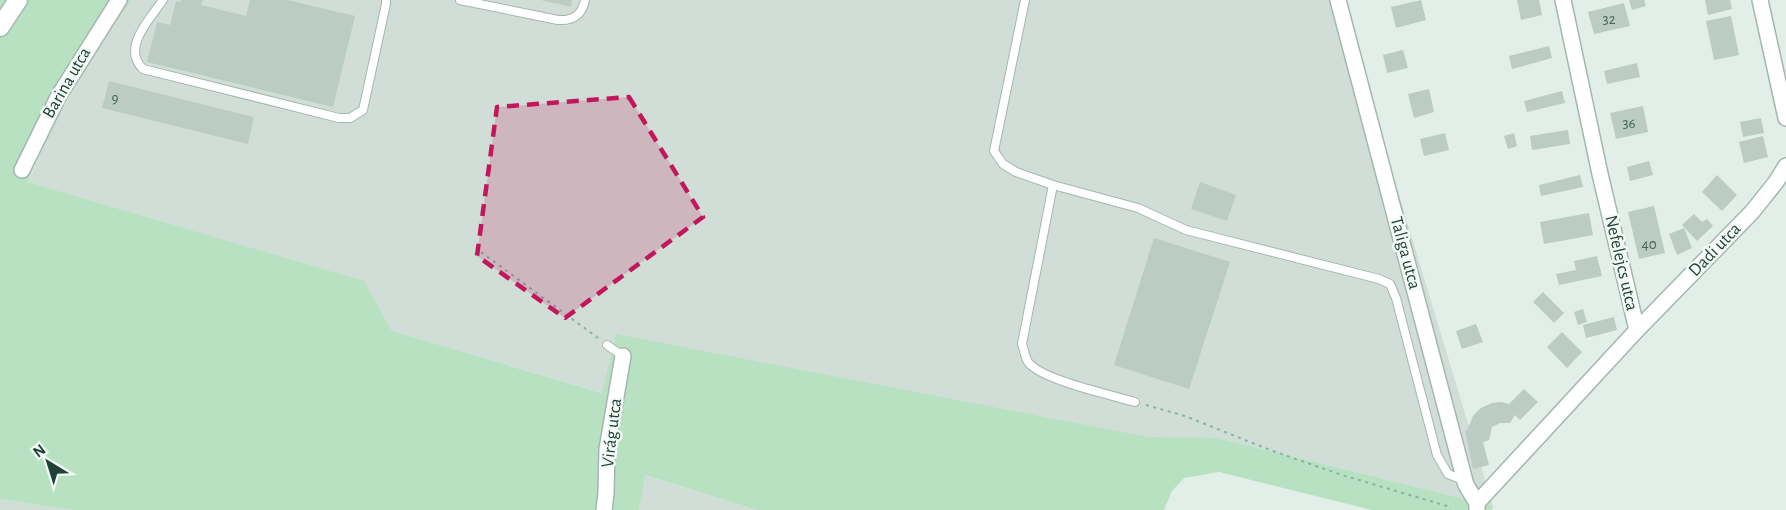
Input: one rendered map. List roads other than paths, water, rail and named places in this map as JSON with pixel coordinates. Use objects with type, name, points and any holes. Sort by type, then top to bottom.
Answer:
[{"type":"main road","points":[[0,27],[18,0]]},
{"type":"street","name":"Barina utca","points":[[22,170],[57,97],[118,0]]},
{"type":"street","name":"Taliga utca","points":[[1338,0],[1466,485],[1477,507]]},
{"type":"street","name":"Nefelejcs utca","points":[[1477,507],[1637,330],[1600,174],[1563,0]]},
{"type":"street","points":[[1760,0],[1786,118]]},
{"type":"street","name":"Dadi utca","points":[[1637,330],[1752,212],[1786,166]]},
{"type":"street","name":"Virág utca","points":[[604,510],[607,449],[623,356]]},
{"type":"lane","points":[[163,0],[134,47],[137,64],[143,69],[339,118],[350,118],[363,110],[386,0]]},
{"type":"lane","points":[[460,0],[558,21],[575,18],[580,13],[585,0]]},
{"type":"lane","points":[[1025,0],[994,151],[1002,164],[1016,172],[1053,185],[1138,208],[1186,230],[1379,279],[1390,284],[1396,298],[1437,455],[1448,474],[1458,478],[1466,485]]},
{"type":"lane","points":[[1053,185],[1022,344],[1028,361],[1042,374],[1135,402]]},
{"type":"lane","points":[[608,345],[623,356]]}]
